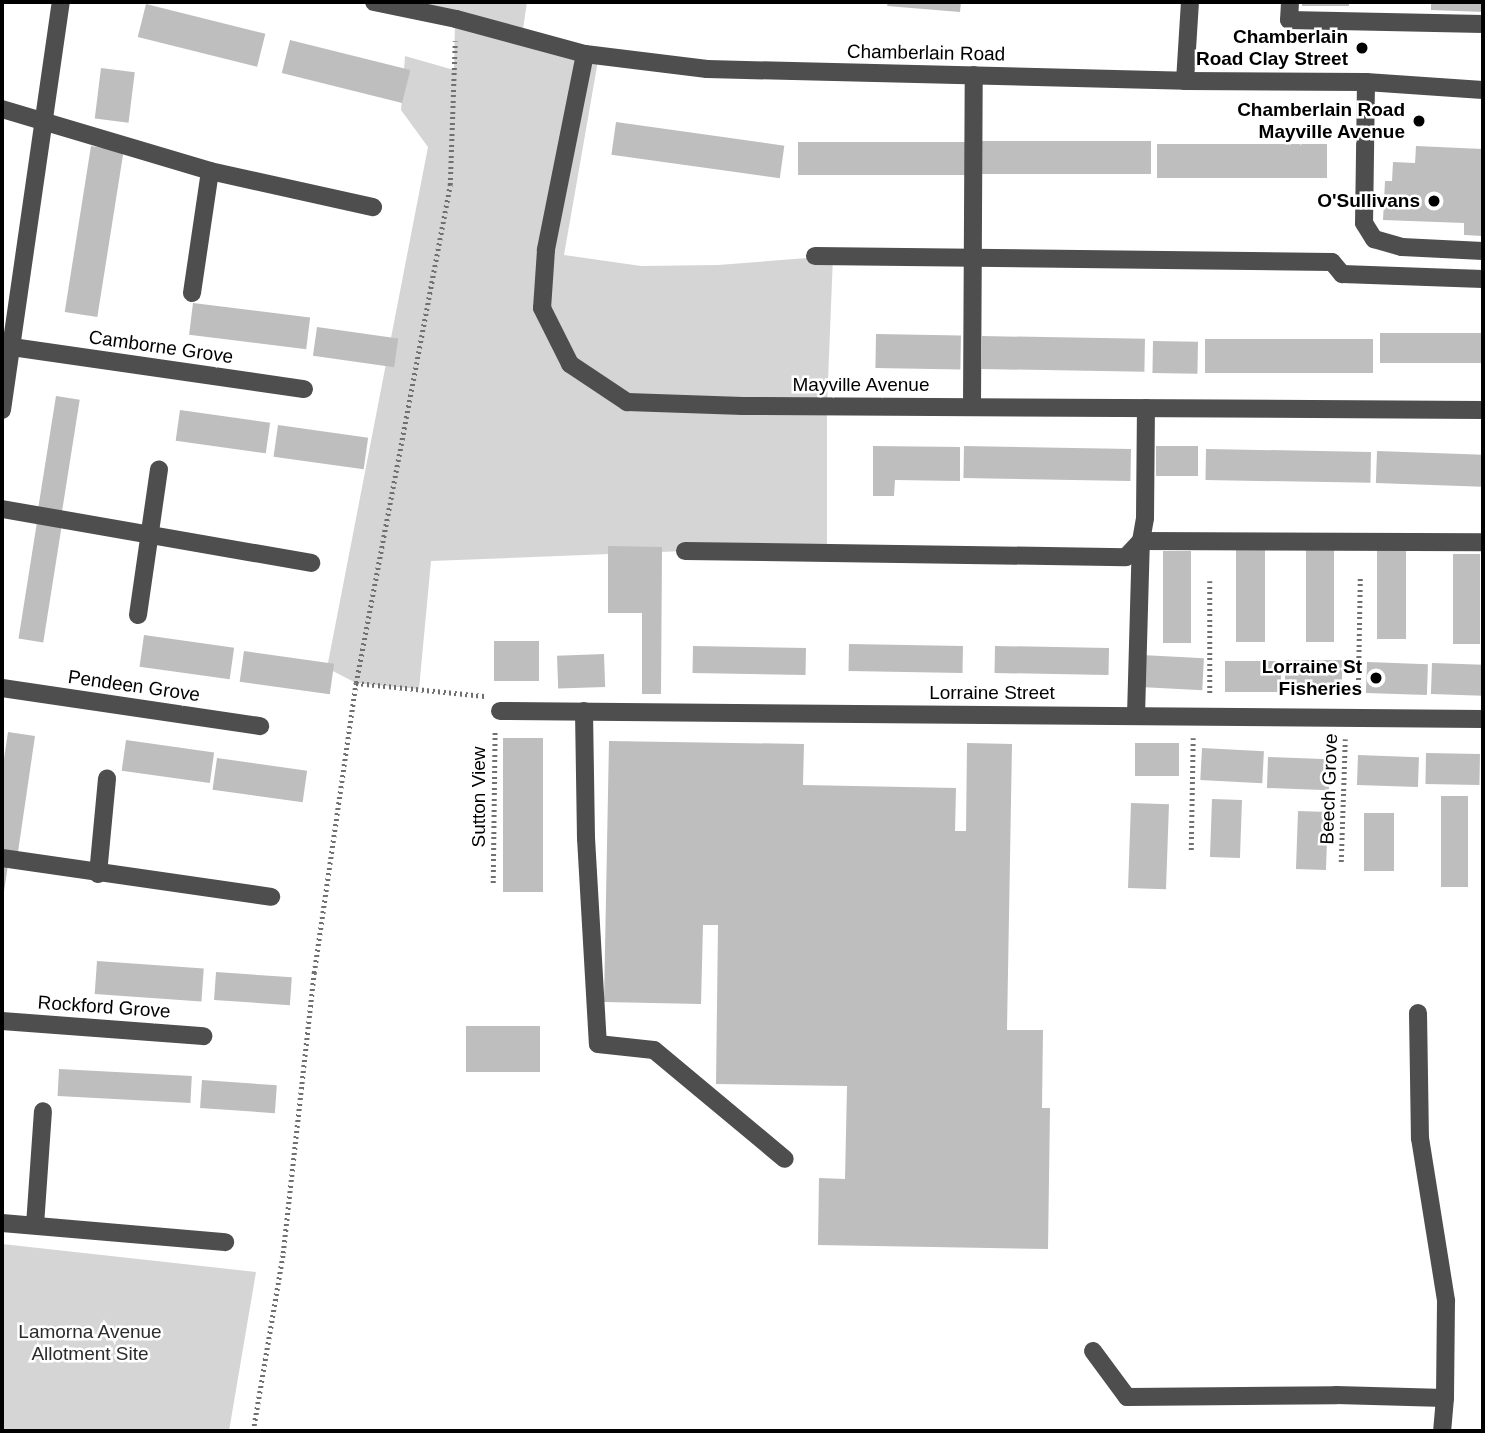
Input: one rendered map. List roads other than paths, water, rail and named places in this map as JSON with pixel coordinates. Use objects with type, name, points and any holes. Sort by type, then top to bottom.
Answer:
[{"type":"street","points":[[2,410],[61,2]]},
{"type":"street","name":"Chamberlain Road","points":[[374,2],[456,19],[585,54],[707,69],[1185,81],[1366,82],[1483,90]]},
{"type":"street","points":[[1185,81],[1190,2]]},
{"type":"street","points":[[1290,2],[1289,20],[1483,24]]},
{"type":"street","name":"Mayville Avenue","points":[[585,54],[546,250],[542,307],[570,364],[628,402],[1483,410]]},
{"type":"street","points":[[972,407],[974,75]]},
{"type":"street","points":[[1366,82],[1364,223],[1374,239],[1402,247],[1483,251]]},
{"type":"street","points":[[2,109],[44,119],[210,171],[373,207]]},
{"type":"street","points":[[192,293],[210,171]]},
{"type":"street","points":[[815,256],[1332,262],[1342,274],[1483,279]]},
{"type":"street","name":"Camborne Grove","points":[[12,347],[304,389]]},
{"type":"street","points":[[1136,716],[1141,541],[1145,518],[1146,408]]},
{"type":"street","points":[[138,615],[159,470]]},
{"type":"street","points":[[2,509],[311,564]]},
{"type":"street","points":[[685,551],[1126,556],[1141,541],[1483,542]]},
{"type":"street","name":"Pendeen Grove","points":[[2,688],[260,726]]},
{"type":"street","points":[[584,711],[586,838],[598,1044],[654,1050],[785,1160]]},
{"type":"street","name":"Lorraine Street","points":[[500,712],[1483,719]]},
{"type":"street","points":[[97,874],[107,778]]},
{"type":"street","points":[[2,858],[97,874],[271,897]]},
{"type":"street","points":[[1418,1013],[1420,1138],[1446,1301],[1442,1431]]},
{"type":"street","name":"Rockford Grove","points":[[2,1021],[203,1036]]},
{"type":"street","points":[[35,1226],[43,1111]]},
{"type":"street","points":[[2,1223],[225,1242]]},
{"type":"street","points":[[1093,1351],[1127,1397],[1336,1395],[1444,1398]]},
{"type":"place","name":"Chamberlain Road Clay Street","points":[[1362,48]]},
{"type":"place","name":"Chamberlain Road Mayville Avenue","points":[[1419,121]]},
{"type":"place","name":"O'Sullivans","points":[[1434,201]]},
{"type":"place","name":"Lorraine St Fisheries","points":[[1376,678]]},
{"type":"park label","name":"Lamorna Avenue Allotment Site","points":[[90,1343]]}]
